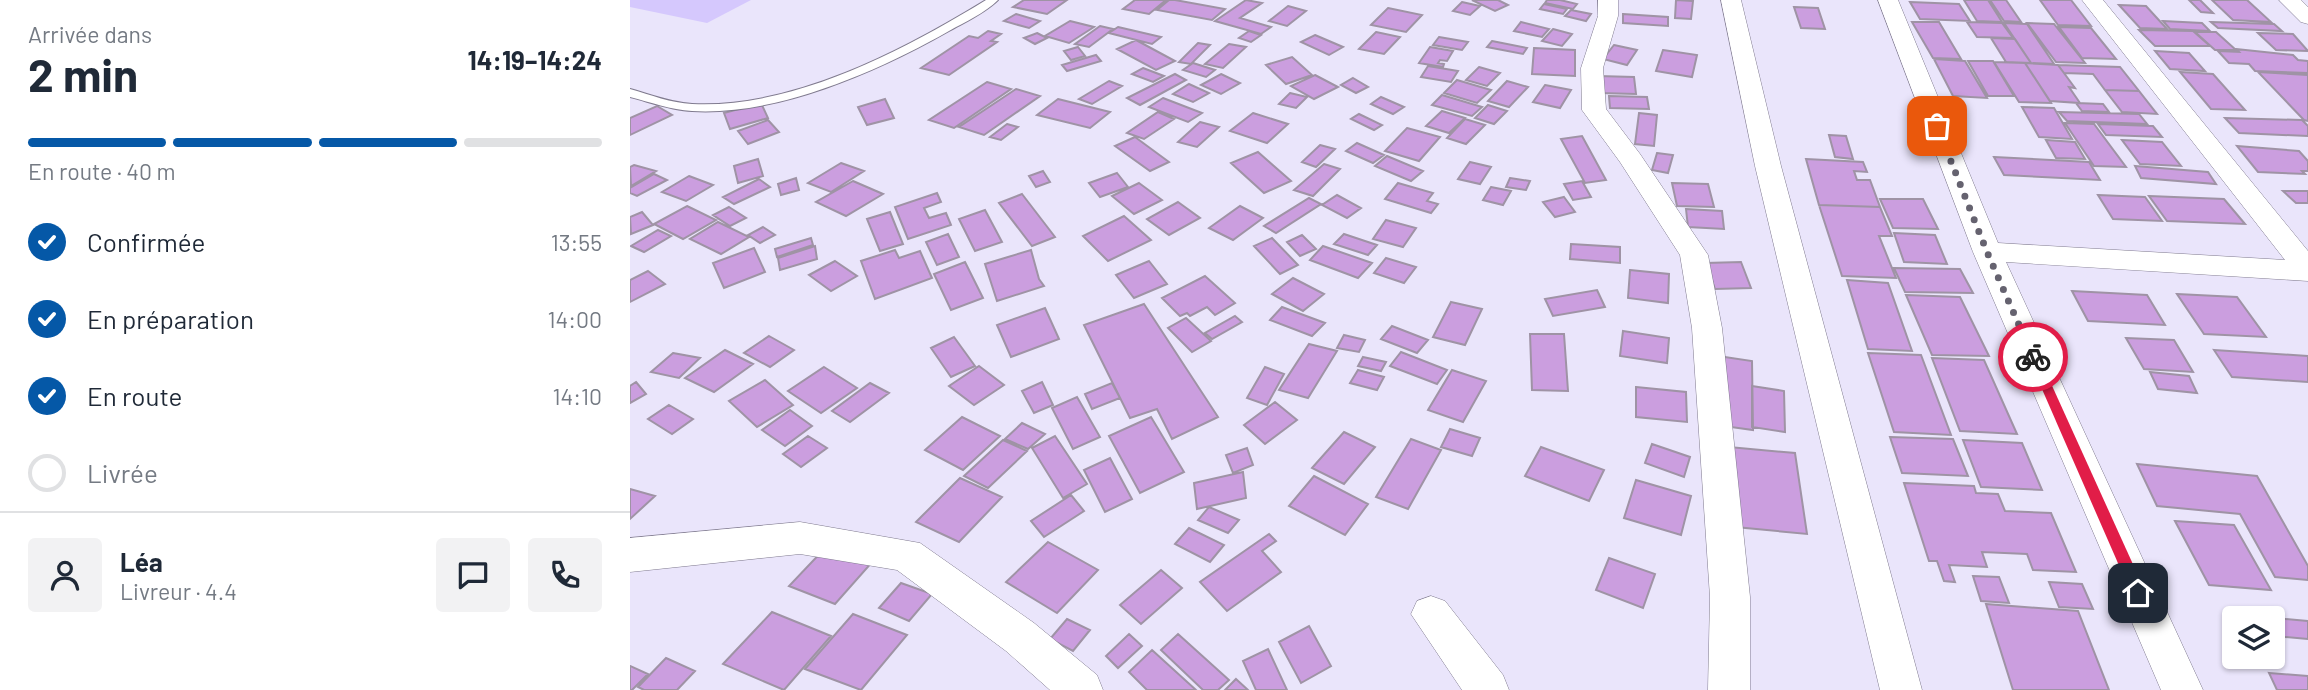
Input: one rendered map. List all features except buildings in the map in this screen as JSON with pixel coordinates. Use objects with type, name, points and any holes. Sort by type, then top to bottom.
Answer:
[{"type":"street","points":[[1608,0],[1608,16],[1592,68],[1594,110],[1694,256],[1707,328],[1730,597],[1729,690]]},
{"type":"street","points":[[1731,0],[1768,166],[1901,690]]},
{"type":"street","points":[[1888,0],[1987,252],[2182,690]]},
{"type":"street","points":[[2092,0],[2308,270]]},
{"type":"street","points":[[2289,0],[2308,18]]},
{"type":"street","points":[[1987,252],[2308,270]]},
{"type":"street","points":[[630,555],[800,538],[905,555],[1020,637],[1082,690]]},
{"type":"street","points":[[1431,614],[1488,690]]},
{"type":"lane","points":[[630,93],[696,108],[792,94],[839,81],[895,58],[993,0]]},
{"type":"shaded area","points":[[630,0],[751,0],[707,23],[630,7]]},
{"type":"way so far","points":[[1937,126],[1987,252],[2033,357]]},
{"type":"route","points":[[2033,357],[2138,593]]}]
